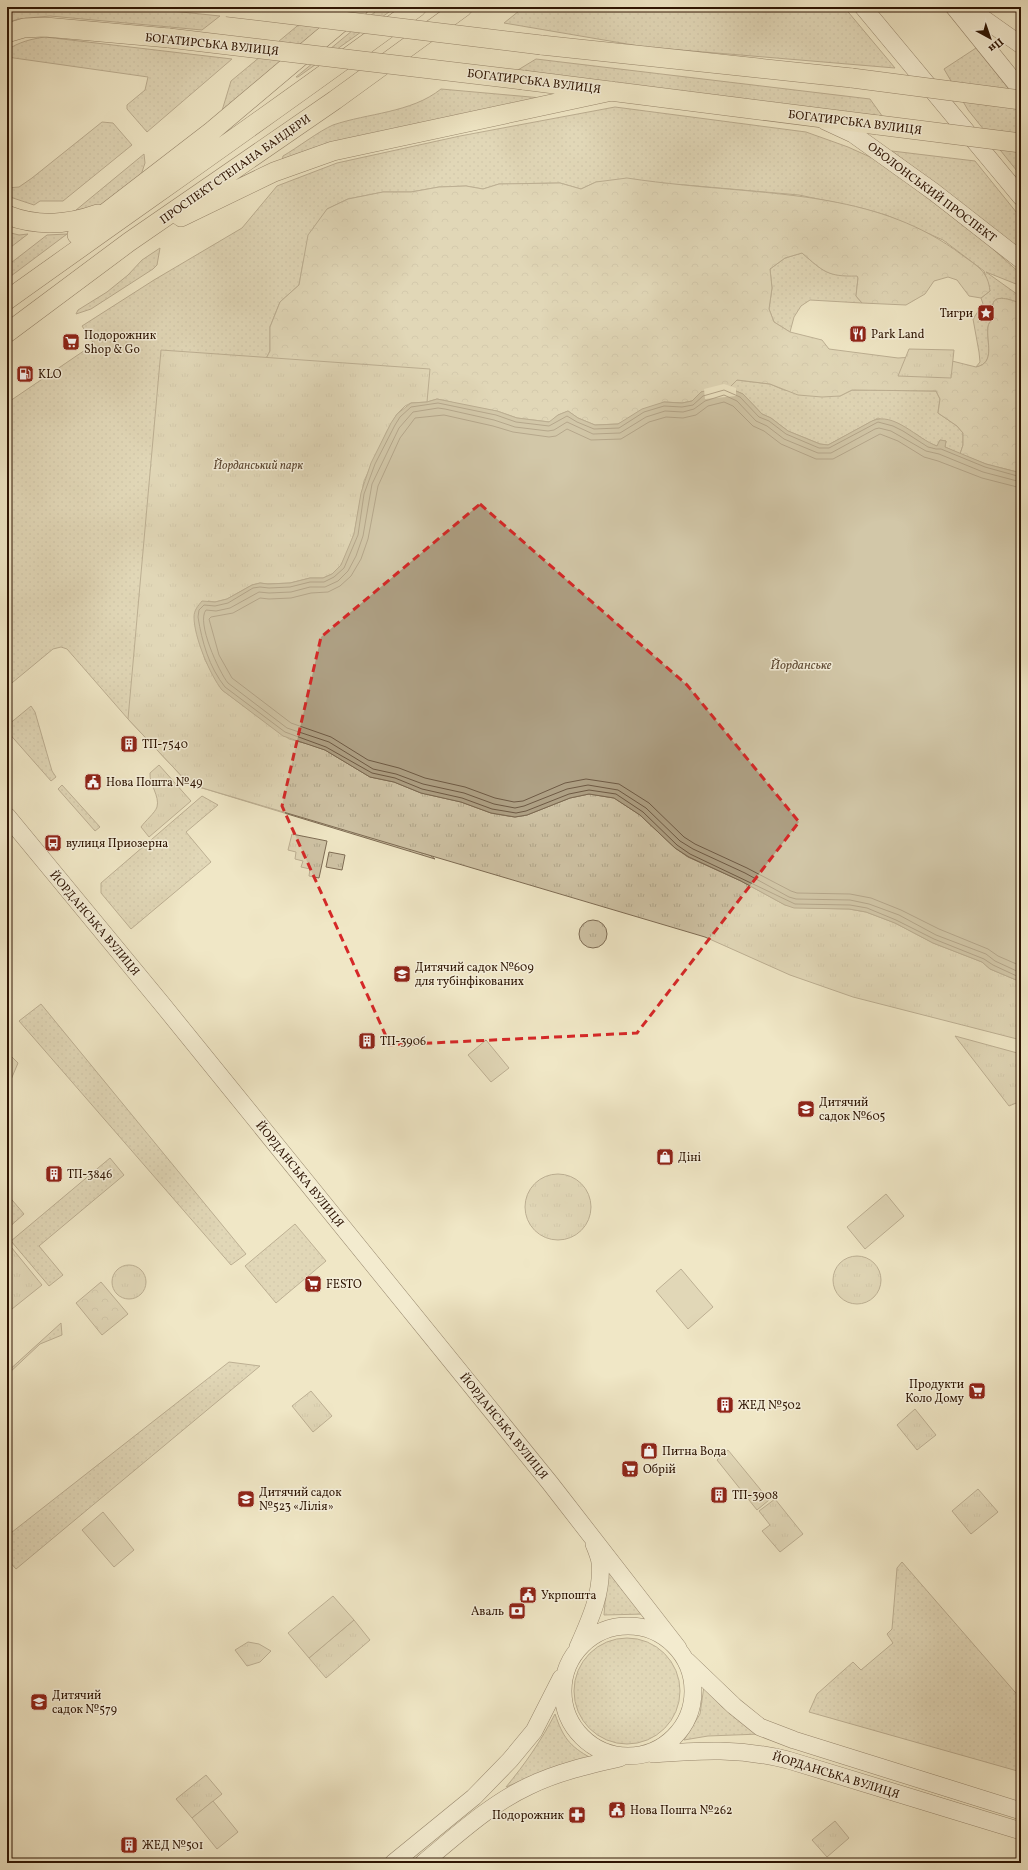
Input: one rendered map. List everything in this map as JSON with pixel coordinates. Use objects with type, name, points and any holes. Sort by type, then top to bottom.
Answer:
[{"type":"main road","points":[[227,7],[541,45],[852,78],[1021,100]]},
{"type":"main road","points":[[7,296],[48,257],[212,131],[359,7]]},
{"type":"main road","name":"ПРОСПЕКТ СТЕПАНА БАНДЕРИ","points":[[7,300],[318,80],[417,7]]},
{"type":"main road","name":"ПРОСПЕКТ СТЕПАНА БАНДЕРИ","points":[[7,333],[129,242],[335,100],[463,7]]},
{"type":"main road","points":[[863,7],[1021,197]]},
{"type":"main road","points":[[954,7],[1021,90]]},
{"type":"main road","points":[[967,7],[1021,45]]},
{"type":"main road","name":"БОГАТИРСЬКА ВУЛИЦЯ","points":[[7,33],[24,28],[45,27],[169,38],[523,80],[1021,143]]},
{"type":"main road","points":[[129,242],[274,172],[333,151],[612,91]]},
{"type":"main road","name":"ОБОЛОНСЬКИЙ ПРОСПЕКТ","points":[[818,118],[853,134],[940,197],[1021,260]]},
{"type":"main road","points":[[7,215],[19,220],[49,224],[68,222],[110,209]]},
{"type":"main road","name":"ЙОРДАНСЬКА ВУЛИЦЯ","points":[[7,816],[162,1004],[591,1534],[681,1653],[734,1706],[760,1727],[794,1740],[1021,1811]]},
{"type":"main road","name":"ЙОРДАНСЬКА ВУЛИЦЯ","points":[[577,1649],[591,1616],[599,1591],[600,1561],[591,1534]]},
{"type":"main road","points":[[394,1863],[474,1797],[510,1760],[534,1731],[577,1649],[585,1641],[600,1632],[616,1627],[639,1626],[660,1634],[681,1653],[690,1670],[693,1682],[692,1702],[686,1721],[670,1742],[659,1749],[646,1754],[624,1757],[558,1773],[528,1786],[485,1813],[423,1863]]},
{"type":"main road","points":[[566,1669],[562,1689],[563,1699],[565,1709],[573,1728],[583,1739],[595,1748],[624,1757]]},
{"type":"main road","name":"ЙОРДАНСЬКА ВУЛИЦЯ","points":[[646,1754],[725,1750],[761,1753],[1021,1831]]},
{"type":"highlighted area","points":[[480,504],[687,685],[799,822],[637,1033],[390,1045],[282,806],[321,637]]},
{"type":"green space","points":[[693,6],[765,12],[784,10],[793,7],[844,7],[895,68],[645,47],[504,23],[524,7]]},
{"type":"green space","points":[[7,7],[133,7],[220,16],[202,30],[50,16],[18,19],[7,23]]},
{"type":"green space","points":[[320,7],[350,7],[221,114],[231,81]]},
{"type":"green space","points":[[381,7],[396,7],[296,77]]},
{"type":"green space","points":[[45,37],[232,59],[147,132],[127,109],[127,105],[145,90],[148,77],[7,57],[7,50],[12,47],[25,41]]},
{"type":"green space","points":[[976,48],[1021,104],[1021,176],[968,110],[944,69]]},
{"type":"green space","points":[[536,59],[870,99],[885,120],[513,73]]},
{"type":"green space","points":[[441,89],[553,99],[282,162],[283,156],[321,131],[333,125],[403,108],[429,97]]},
{"type":"green space","points":[[615,107],[806,132],[848,147],[879,161],[985,242],[1021,274],[1021,286],[986,272],[1021,297],[1021,304],[1001,298],[995,301],[993,306],[993,316],[988,327],[988,357],[982,365],[976,367],[980,362],[973,319],[983,304],[981,298],[990,291],[984,271],[943,240],[886,215],[861,208],[799,195],[685,185],[596,182],[581,189],[560,183],[499,184],[483,189],[466,186],[439,187],[411,192],[383,192],[348,199],[327,209],[303,263],[299,285],[280,302],[270,327],[270,351],[257,376],[249,525],[184,662],[435,859],[189,784],[128,719],[67,649],[61,647],[53,649],[7,687],[7,403],[94,344],[82,326],[154,280],[242,228],[277,186],[337,163],[460,136]]},
{"type":"green space","points":[[102,122],[113,123],[132,145],[63,201],[40,201],[34,205],[7,196],[7,188],[19,187],[32,178]]},
{"type":"green space","points":[[892,151],[975,161],[1021,218],[1021,252]]},
{"type":"green space","points":[[144,154],[145,163],[141,175],[103,206],[70,215]]},
{"type":"green space","points":[[627,178],[793,195],[864,209],[898,220],[931,235],[972,262],[981,270],[987,278],[989,284],[990,291],[981,298],[969,296],[957,280],[948,277],[934,281],[925,294],[906,305],[862,303],[856,296],[857,276],[839,275],[826,272],[802,253],[785,258],[770,269],[772,288],[769,309],[774,322],[790,332],[822,340],[829,349],[898,358],[932,356],[976,367],[982,365],[988,357],[988,327],[993,316],[993,306],[995,301],[1001,298],[1021,304],[1021,473],[986,464],[960,454],[963,445],[963,433],[957,426],[938,413],[940,399],[936,391],[852,390],[840,396],[822,397],[798,395],[770,384],[737,380],[729,388],[701,392],[692,401],[682,403],[664,402],[618,424],[595,425],[578,418],[568,411],[558,415],[550,422],[517,418],[497,411],[437,399],[427,402],[257,376],[270,351],[270,327],[280,302],[299,285],[308,235],[327,209],[348,199],[383,192],[411,192],[439,187],[466,186],[483,189],[499,184],[560,183],[581,189],[596,182]]},
{"type":"green space","points":[[7,232],[19,235],[28,234],[7,250]]},
{"type":"green space","points":[[67,234],[7,279],[7,266],[47,235]]},
{"type":"green space","points":[[160,248],[157,265],[153,269],[91,309],[76,314],[78,310],[107,292],[128,275],[142,260]]},
{"type":"green space","points":[[802,253],[826,272],[839,275],[857,275],[856,296],[862,303],[810,300],[801,306],[794,317],[790,332],[774,322],[769,309],[772,288],[770,269],[785,258]]},
{"type":"green space","points":[[909,349],[954,350],[951,378],[898,376]]},
{"type":"green space","name":"Йорданський парк","points":[[161,350],[430,369],[427,402],[411,403],[405,406],[397,414],[387,431],[364,481],[354,534],[341,565],[332,574],[323,578],[310,578],[290,583],[260,583],[252,585],[227,599],[215,602],[208,601],[196,629],[205,660],[222,690],[289,739],[325,750],[370,777],[394,782],[421,793],[461,802],[491,813],[515,817],[527,815],[570,798],[589,794],[614,798],[640,815],[675,848],[688,857],[741,881],[785,905],[808,908],[849,909],[866,912],[895,923],[933,943],[982,962],[990,969],[1021,982],[1021,1040],[853,997],[790,975],[705,937],[189,784],[128,719]]},
{"type":"green space","points":[[737,380],[770,384],[784,390],[840,396],[852,390],[936,391],[940,399],[938,413],[957,426],[963,433],[963,445],[960,454],[945,447],[946,441],[940,440],[937,446],[929,443],[916,434],[878,418],[828,445],[820,444],[788,431],[771,418],[762,414],[743,394],[729,388]]},
{"type":"green space","points":[[31,706],[35,712],[52,771],[56,777],[51,781],[7,731],[8,725]]},
{"type":"green space","points":[[159,765],[191,801],[149,837],[141,827],[157,807],[158,803],[150,773]]},
{"type":"green space","points":[[62,785],[100,827],[95,831],[58,789]]},
{"type":"green space","points":[[202,796],[218,805],[186,832],[211,862],[131,929],[101,893],[101,883]]},
{"type":"green space","points":[[292,834],[327,841],[319,878],[309,876],[310,869],[301,867],[303,861],[295,859],[296,852],[288,850]]},
{"type":"green space","points":[[329,852],[345,855],[342,870],[326,867]]},
{"type":"green space","points":[[593,920],[603,924],[607,934],[603,944],[593,948],[583,944],[579,934],[583,924]]},
{"type":"green space","points":[[41,1004],[246,1254],[231,1265],[19,1021]]},
{"type":"green space","points":[[955,1036],[1021,1054],[1021,1101],[1009,1106]]},
{"type":"green space","points":[[486,1040],[509,1068],[491,1082],[468,1055]]},
{"type":"green space","points":[[7,1052],[18,1063],[7,1089]]},
{"type":"green space","points":[[110,1158],[124,1175],[39,1246],[63,1275],[49,1286],[11,1241]]},
{"type":"green space","points":[[551,1174],[565,1174],[577,1179],[586,1188],[591,1200],[589,1220],[582,1231],[565,1240],[551,1240],[539,1235],[530,1226],[525,1214],[525,1200],[530,1188],[539,1179]]},
{"type":"green space","points":[[7,1194],[24,1214],[7,1229]]},
{"type":"green space","points":[[886,1194],[904,1216],[865,1249],[847,1227]]},
{"type":"green space","points":[[295,1224],[326,1261],[276,1303],[245,1266]]},
{"type":"green space","points":[[7,1242],[42,1285],[12,1309],[7,1303]]},
{"type":"green space","points":[[852,1256],[862,1256],[874,1263],[881,1275],[881,1285],[874,1297],[862,1304],[852,1304],[844,1300],[837,1293],[833,1285],[833,1275],[837,1267],[844,1260]]},
{"type":"green space","points":[[126,1265],[132,1265],[136,1266],[143,1272],[146,1282],[145,1289],[139,1296],[132,1299],[126,1299],[122,1298],[115,1292],[112,1285],[112,1279],[113,1275],[119,1268]]},
{"type":"green space","points":[[681,1269],[713,1307],[688,1329],[656,1291]]},
{"type":"green space","points":[[101,1282],[128,1314],[102,1335],[76,1303]]},
{"type":"green space","points":[[61,1323],[62,1335],[40,1344],[7,1375],[7,1372]]},
{"type":"green space","points":[[229,1362],[260,1366],[16,1569],[7,1559],[7,1536]]},
{"type":"green space","points":[[311,1391],[332,1416],[313,1432],[292,1406]]},
{"type":"green space","points":[[915,1409],[936,1435],[917,1450],[897,1425]]},
{"type":"green space","points":[[728,1450],[769,1500],[757,1510],[717,1460]]},
{"type":"green space","points":[[978,1489],[998,1512],[971,1534],[952,1511]]},
{"type":"green space","points":[[775,1499],[803,1534],[780,1552],[762,1531],[770,1525],[759,1511]]},
{"type":"green space","points":[[103,1512],[134,1550],[114,1567],[82,1530]]},
{"type":"green space","points":[[606,1562],[645,1614],[604,1615]]},
{"type":"green space","points":[[902,1562],[1021,1699],[1021,1772],[809,1712],[817,1694],[853,1662],[861,1670],[893,1643],[887,1634],[892,1629],[897,1568]]},
{"type":"green space","points":[[333,1596],[354,1620],[309,1658],[288,1633]]},
{"type":"green space","points":[[354,1620],[370,1640],[326,1678],[309,1658]]},
{"type":"green space","points":[[627,1638],[647,1642],[665,1653],[676,1671],[680,1691],[676,1711],[665,1729],[647,1740],[627,1744],[607,1740],[589,1729],[578,1711],[574,1691],[578,1671],[589,1653],[607,1642]]},
{"type":"green space","points":[[248,1642],[259,1644],[271,1651],[260,1662],[247,1666],[235,1650]]},
{"type":"green space","points":[[704,1686],[722,1707],[760,1734],[708,1736],[684,1740],[700,1714]]},
{"type":"green space","points":[[555,1714],[564,1735],[572,1745],[583,1754],[591,1758],[536,1775],[506,1787],[520,1770],[544,1734]]},
{"type":"green space","points":[[206,1775],[222,1794],[192,1818],[176,1799]]},
{"type":"green space","points":[[213,1801],[238,1832],[217,1849],[192,1818]]},
{"type":"green space","points":[[835,1821],[849,1838],[827,1857],[812,1840]]},
{"type":"water","name":"Йорданське","points":[[724,386],[743,394],[762,414],[771,418],[788,431],[820,444],[828,445],[872,421],[880,419],[889,420],[905,427],[929,443],[937,446],[940,440],[946,441],[945,447],[986,464],[1021,473],[1021,982],[990,969],[982,962],[933,943],[895,923],[866,912],[849,909],[794,908],[785,905],[741,881],[689,857],[675,848],[640,815],[614,798],[589,794],[570,798],[527,815],[515,817],[491,813],[461,802],[421,793],[394,782],[370,777],[325,750],[283,736],[222,690],[213,675],[197,635],[194,617],[198,606],[202,601],[215,602],[227,599],[252,585],[260,583],[290,583],[310,578],[323,578],[332,574],[341,565],[354,534],[361,493],[371,463],[397,414],[411,403],[427,402],[437,399],[497,411],[517,418],[549,422],[558,415],[568,411],[578,418],[595,425],[618,424],[642,409],[664,402],[682,403],[692,401],[701,392]]},
{"type":"pier","points":[[724,384],[736,388],[736,396],[705,399],[704,389]]},
{"type":"place","name":"Тигри","points":[[986,313]]},
{"type":"place","name":"Park Land","points":[[858,334]]},
{"type":"place","name":"Подорожник Shop & Go","points":[[71,342]]},
{"type":"place","name":"KLO","points":[[25,374]]},
{"type":"place","name":"ТП-7540","points":[[129,744]]},
{"type":"place","name":"Нова Пошта №49","points":[[93,782]]},
{"type":"place","name":"вулиця Приозерна","points":[[53,843]]},
{"type":"place","name":"Дитячий садок №609 для тубінфікованих","points":[[402,974]]},
{"type":"place","name":"ТП-3906","points":[[367,1041]]},
{"type":"place","name":"Дитячий садок №605","points":[[806,1109]]},
{"type":"place","name":"Діні","points":[[665,1157]]},
{"type":"place","name":"ТП-3846","points":[[54,1174]]},
{"type":"place","name":"FESTO","points":[[313,1284]]},
{"type":"place","name":"Продукти Коло Дому","points":[[977,1391]]},
{"type":"place","name":"ЖЕД №502","points":[[725,1405]]},
{"type":"place","name":"Питна Вода","points":[[649,1451]]},
{"type":"place","name":"Обрій","points":[[630,1469]]},
{"type":"place","name":"ТП-3908","points":[[719,1495]]},
{"type":"place","name":"Дитячий садок №523 «Лілія»","points":[[246,1499]]},
{"type":"place","name":"Укрпошта","points":[[528,1595]]},
{"type":"place","name":"Аваль","points":[[517,1611]]},
{"type":"place","name":"Дитячий садок №579","points":[[39,1702]]},
{"type":"place","name":"Нова Пошта №262","points":[[617,1810]]},
{"type":"place","name":"Подорожник","points":[[577,1815]]},
{"type":"place","name":"ЖЕД №501","points":[[129,1845]]}]
